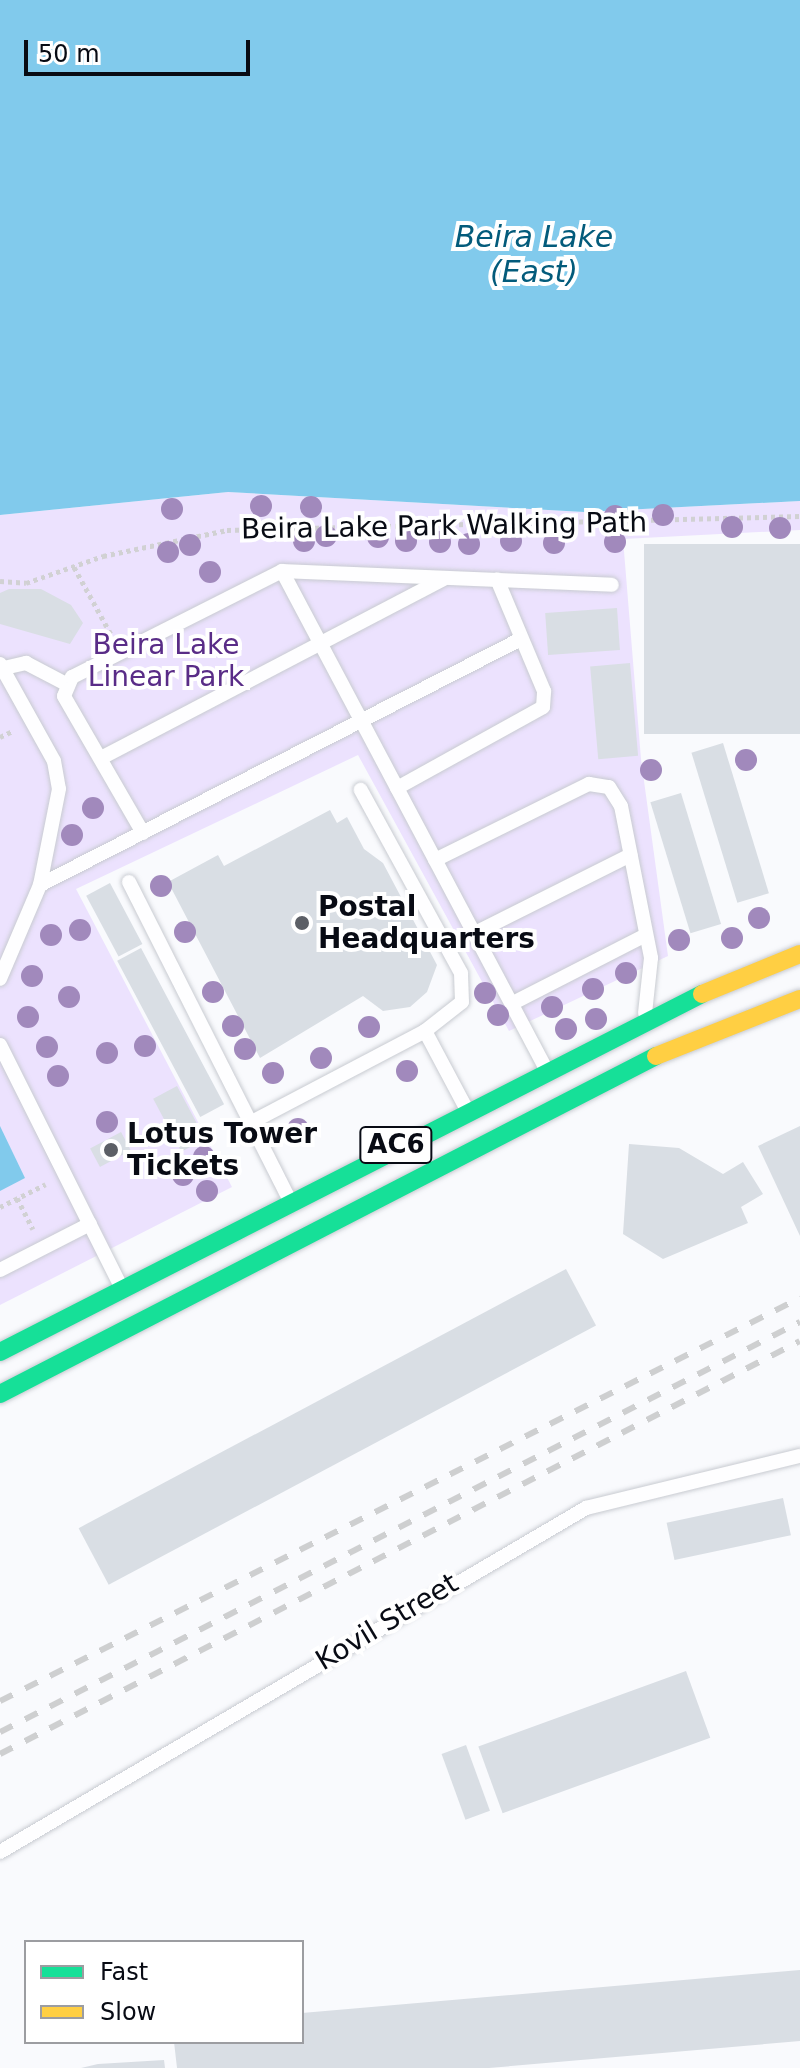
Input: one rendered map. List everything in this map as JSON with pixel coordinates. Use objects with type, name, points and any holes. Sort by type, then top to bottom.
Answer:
[{"type":"main road","name":"AC6","points":[[0,1352],[289,1199],[644,1021],[800,954]]},
{"type":"main road","name":"AC6","points":[[0,1394],[664,1052],[800,999]]},
{"type":"lane","points":[[282,571],[547,1070]]},
{"type":"lane","points":[[66,684],[282,571],[612,585]]},
{"type":"lane","points":[[101,758],[444,578]]},
{"type":"lane","points":[[397,788],[538,713],[544,691],[497,579]]},
{"type":"lane","points":[[40,885],[521,639]]},
{"type":"lane","points":[[0,979],[40,885],[58,777],[2,666],[26,663],[66,684]]},
{"type":"lane","points":[[66,684],[64,696],[143,833]]},
{"type":"lane","points":[[435,860],[601,783],[618,796],[646,935],[644,1021]]},
{"type":"lane","points":[[250,1123],[425,1031],[453,1013],[464,980],[361,790]]},
{"type":"lane","points":[[475,933],[631,855]]},
{"type":"lane","points":[[129,882],[289,1199]]},
{"type":"lane","points":[[513,1003],[646,935]]},
{"type":"lane","points":[[425,1031],[467,1110]]},
{"type":"lane","points":[[0,1045],[122,1287]]},
{"type":"lane","points":[[0,1270],[90,1224]]},
{"type":"lane","name":"Kovil Street","points":[[0,1852],[586,1508],[800,1456]]},
{"type":"path","name":"Beira Lake Park Walking Path","points":[[0,581],[26,583],[74,567],[227,530],[800,516]]},
{"type":"path","points":[[74,567],[109,631]]},
{"type":"path","points":[[0,737],[9,733]]},
{"type":"path","points":[[0,1207],[65,1175]]},
{"type":"path","points":[[17,1198],[42,1248]]},
{"type":"green space","name":"Beira Lake Linear Park","points":[[228,492],[584,512],[800,501],[800,530],[623,539],[641,759],[668,956],[509,1031],[358,755],[76,889],[232,1187],[0,1305],[0,515]]},
{"type":"water","name":"Beira Lake (East)","points":[[0,0],[800,0],[800,501],[584,512],[228,492],[0,515]]},
{"type":"water","points":[[0,1126],[25,1178],[0,1191]]},
{"type":"building","points":[[644,544],[800,544],[800,734],[644,734]]},
{"type":"building","points":[[9,589],[41,589],[71,605],[83,623],[70,644],[0,624],[0,593]]},
{"type":"building","points":[[617,608],[620,650],[548,655],[545,613]]},
{"type":"building","points":[[630,663],[638,756],[598,759],[590,666]]},
{"type":"building","points":[[723,743],[769,893],[737,903],[691,753]]},
{"type":"building","points":[[681,793],[721,924],[690,933],[650,802]]},
{"type":"building","name":"Postal Headquarters","points":[[330,810],[337,823],[347,817],[364,849],[383,863],[437,965],[427,992],[410,1007],[383,1011],[363,996],[260,1058],[168,882],[218,855],[224,866]]},
{"type":"building","points":[[110,883],[142,944],[119,957],[86,896]]},
{"type":"building","points":[[141,948],[224,1104],[200,1117],[117,961]]},
{"type":"building","points":[[177,1086],[205,1139],[181,1152],[153,1099]]},
{"type":"building","points":[[800,1126],[800,1236],[758,1146]]},
{"type":"building","name":"Lotus Tower Tickets","points":[[121,1132],[131,1151],[100,1167],[90,1148]]},
{"type":"building","points":[[629,1144],[679,1148],[723,1174],[743,1162],[763,1194],[741,1207],[748,1223],[663,1259],[623,1234]]},
{"type":"building","points":[[566,1269],[596,1326],[109,1585],[79,1528]]},
{"type":"building","points":[[783,1498],[791,1535],[675,1560],[667,1523]]},
{"type":"building","points":[[686,1671],[710,1738],[503,1813],[478,1747]]},
{"type":"building","points":[[466,1745],[490,1811],[466,1820],[442,1754]]},
{"type":"building","points":[[800,1970],[800,2041],[489,2068],[177,2068],[174,2044],[304,2044],[304,2013]]},
{"type":"building","points":[[164,2060],[165,2068],[81,2068],[98,2064]]},
{"type":"railway","points":[[0,1701],[800,1298]]},
{"type":"railway","points":[[0,1732],[800,1322]]},
{"type":"railway","points":[[0,1754],[800,1341]]},
{"type":"traffic: fast","points":[[0,1352],[702,994]]},
{"type":"traffic: fast","points":[[0,1394],[656,1056]]},
{"type":"traffic: slow","points":[[702,994],[800,954]]},
{"type":"traffic: slow","points":[[656,1056],[800,999]]},
{"type":"place","name":"Postal Headquarters","points":[[302,923]]},
{"type":"place","name":"Lotus Tower Tickets","points":[[111,1150]]}]
